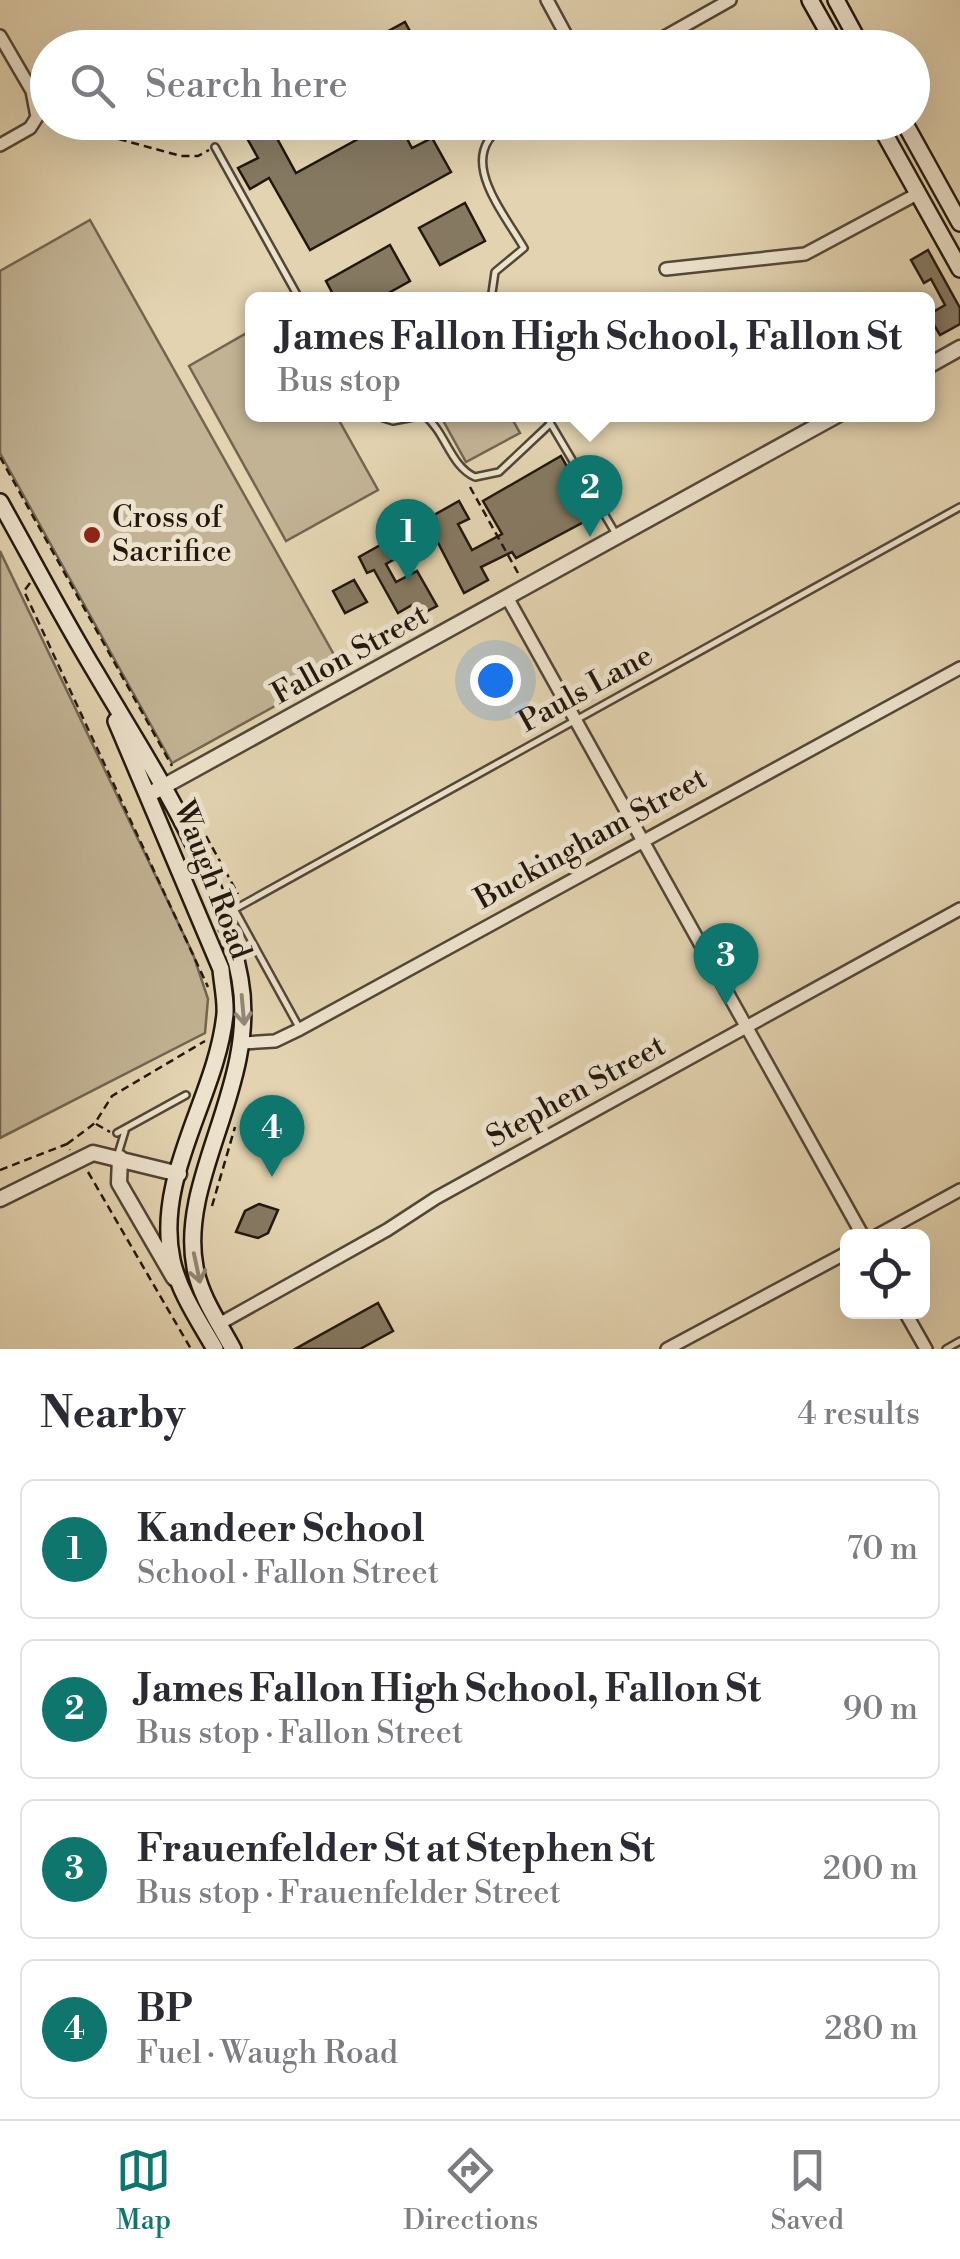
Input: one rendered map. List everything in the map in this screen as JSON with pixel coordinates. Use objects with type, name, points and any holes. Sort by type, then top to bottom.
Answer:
[{"type":"main road","points":[[810,0],[827,30]]},
{"type":"main road","points":[[836,0],[852,30]]},
{"type":"main road","points":[[888,140],[960,269]]},
{"type":"main road","points":[[914,140],[960,223]]},
{"type":"main road","name":"Waugh Road","points":[[0,502],[94,671],[166,787],[216,900],[240,976],[243,1043],[194,1230],[194,1264],[233,1349]]},
{"type":"main road","name":"Waugh Road","points":[[94,671],[209,934],[220,969],[225,1012],[179,1174],[168,1238],[183,1292],[215,1349]]},
{"type":"main road","points":[[179,1174],[205,1181]]},
{"type":"street","points":[[547,0],[563,30]]},
{"type":"street","points":[[676,30],[730,0]]},
{"type":"street","points":[[0,36],[30,88]]},
{"type":"street","points":[[0,144],[30,128]]},
{"type":"street","points":[[666,268],[804,254],[918,194]]},
{"type":"street","points":[[935,362],[960,348]]},
{"type":"street","name":"Fallon Street","points":[[148,795],[825,422]]},
{"type":"street","points":[[508,599],[859,1229]]},
{"type":"street","name":"Buckingham Street","points":[[243,1043],[275,1042],[300,1030],[960,668]]},
{"type":"street","name":"Stephen Street","points":[[219,1324],[960,909]]},
{"type":"street","points":[[0,1201],[76,1158],[93,1153],[179,1174]]},
{"type":"street","points":[[119,1158],[119,1183],[183,1292]]},
{"type":"street","points":[[889,1229],[960,1190]]},
{"type":"street","points":[[667,1349],[840,1256]]},
{"type":"street","points":[[909,1319],[926,1349]]},
{"type":"lane","points":[[487,140],[480,166],[524,248],[496,272],[493,292]]},
{"type":"lane","points":[[215,146],[296,292]]},
{"type":"lane","points":[[429,422],[465,472],[475,477],[498,472],[550,424],[617,537]]},
{"type":"lane","name":"Pauls Lane","points":[[235,909],[960,508]]},
{"type":"lane","name":"Waugh Road","points":[[216,900],[228,898],[300,1030]]},
{"type":"lane","points":[[116,1133],[186,1095]]},
{"type":"lane","points":[[119,1158],[126,1128]]},
{"type":"lane","points":[[946,1349],[960,1341]]},
{"type":"path","points":[[122,140],[181,156],[198,156],[215,146]]},
{"type":"path","points":[[0,457],[172,766]]},
{"type":"path","points":[[465,472],[474,498],[518,574]]},
{"type":"path","points":[[24,591],[210,992]]},
{"type":"path","points":[[0,1170],[67,1144],[96,1123],[112,1096],[210,1038],[207,1050]]},
{"type":"path","points":[[96,1123],[100,1130],[116,1133]]},
{"type":"path","points":[[67,1144],[95,1179],[191,1349]]},
{"type":"shaded area","points":[[90,220],[342,669],[172,763],[0,453],[0,271]]},
{"type":"shaded area","points":[[245,334],[245,422],[340,422],[378,490],[286,541],[189,366]]},
{"type":"shaded area","points":[[444,422],[514,422],[520,433],[466,462]]},
{"type":"shaded area","points":[[0,551],[193,954],[208,999],[205,1033],[0,1138]]},
{"type":"building","points":[[405,22],[409,30],[390,30]]},
{"type":"building","points":[[248,140],[278,140],[296,173],[356,140],[408,140],[412,148],[433,140],[451,172],[310,250],[269,178],[250,189],[238,168],[258,158]]},
{"type":"building","points":[[465,203],[485,241],[440,265],[419,228]]},
{"type":"building","points":[[390,245],[410,281],[390,292],[332,292],[326,281]]},
{"type":"building","points":[[928,250],[960,308],[960,324],[940,335],[935,327],[935,311],[945,305],[931,279],[924,283],[911,260]]},
{"type":"building","points":[[561,456],[595,516],[516,558],[512,552],[481,567],[488,580],[464,593],[435,537],[386,564],[396,582],[417,571],[437,606],[418,616],[412,605],[398,613],[374,570],[367,573],[359,557],[459,501],[469,519],[458,524],[472,550],[502,534],[483,501]]},
{"type":"building","points":[[354,580],[367,602],[345,613],[333,591]]},
{"type":"building","points":[[259,1204],[278,1210],[268,1233],[258,1238],[236,1232],[245,1211]]},
{"type":"building","points":[[378,1303],[393,1331],[360,1349],[295,1349]]},
{"type":"place","name":"Cross of Sacrifice","points":[[92,535]]},
{"type":"place","name":"James Fallon High School, Fallon St","points":[[590,537]]},
{"type":"place","name":"Kandeer School","points":[[408,581]]},
{"type":"place","name":"Frauenfelder St at Stephen St","points":[[726,1005]]},
{"type":"place","name":"BP","points":[[272,1177]]}]
